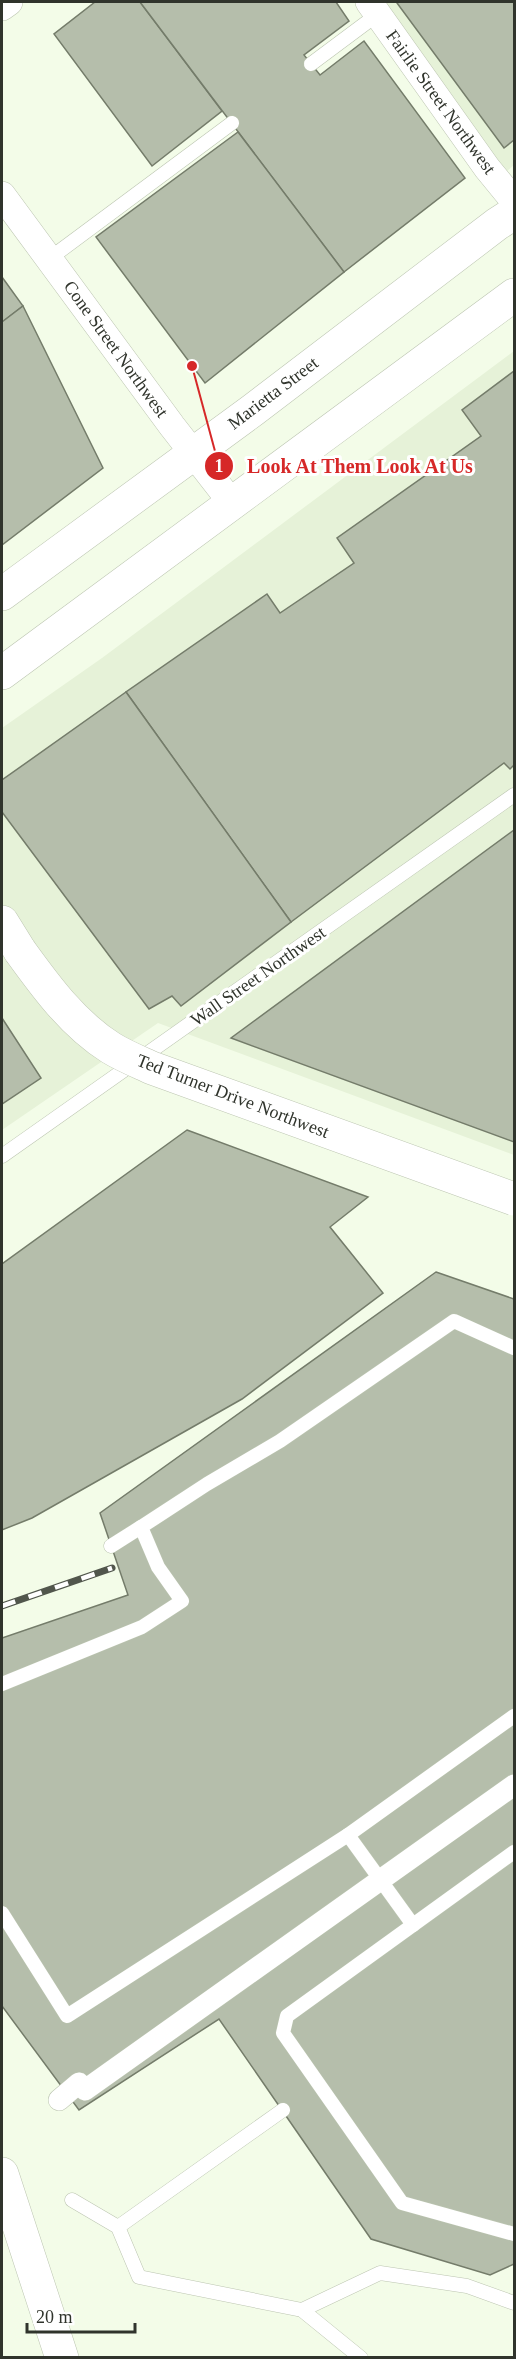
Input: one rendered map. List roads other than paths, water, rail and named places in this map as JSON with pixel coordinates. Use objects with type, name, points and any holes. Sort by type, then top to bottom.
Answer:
[{"type":"main road","name":"Marietta Street","points":[[2,594],[192,452],[253,410],[487,231],[514,213]]},
{"type":"main road","points":[[2,673],[514,296]]},
{"type":"main road","name":"Ted Turner Drive Northwest","points":[[2,922],[45,986],[79,1023],[111,1048],[152,1068],[514,1199]]},
{"type":"main road","points":[[2,2174],[62,2358]]},
{"type":"street","points":[[2,7],[9,2]]},
{"type":"street","name":"Fairlie Street Northwest","points":[[373,8],[487,168],[514,201]]},
{"type":"street","name":"Cone Street Northwest","points":[[2,195],[232,503]]},
{"type":"street","points":[[59,2100],[79,2083],[85,2090],[514,1785]]},
{"type":"lane","points":[[311,64],[373,8]]},
{"type":"lane","points":[[49,259],[232,123]]},
{"type":"lane","name":"Wall Street Northwest","points":[[2,1156],[514,795]]},
{"type":"lane","points":[[111,1546],[279,1441],[454,1321],[514,1348]]},
{"type":"lane","points":[[2,1684],[142,1627],[182,1601],[158,1567],[141,1527]]},
{"type":"lane","points":[[2,1913],[67,2016],[348,1835],[514,1716]]},
{"type":"lane","points":[[348,1835],[413,1925]]},
{"type":"lane","points":[[514,1852],[287,2016],[283,2033],[402,2203],[514,2234]]},
{"type":"lane","points":[[118,2227],[283,2110]]},
{"type":"lane","points":[[72,2200],[118,2227],[139,2277],[302,2310],[361,2358]]},
{"type":"lane","points":[[302,2310],[380,2273],[467,2286],[514,2303]]},
{"type":"railway","points":[[2,1606],[112,1568]]},
{"type":"place","name":"Look At Them Look At Us","points":[[192,366]]}]
